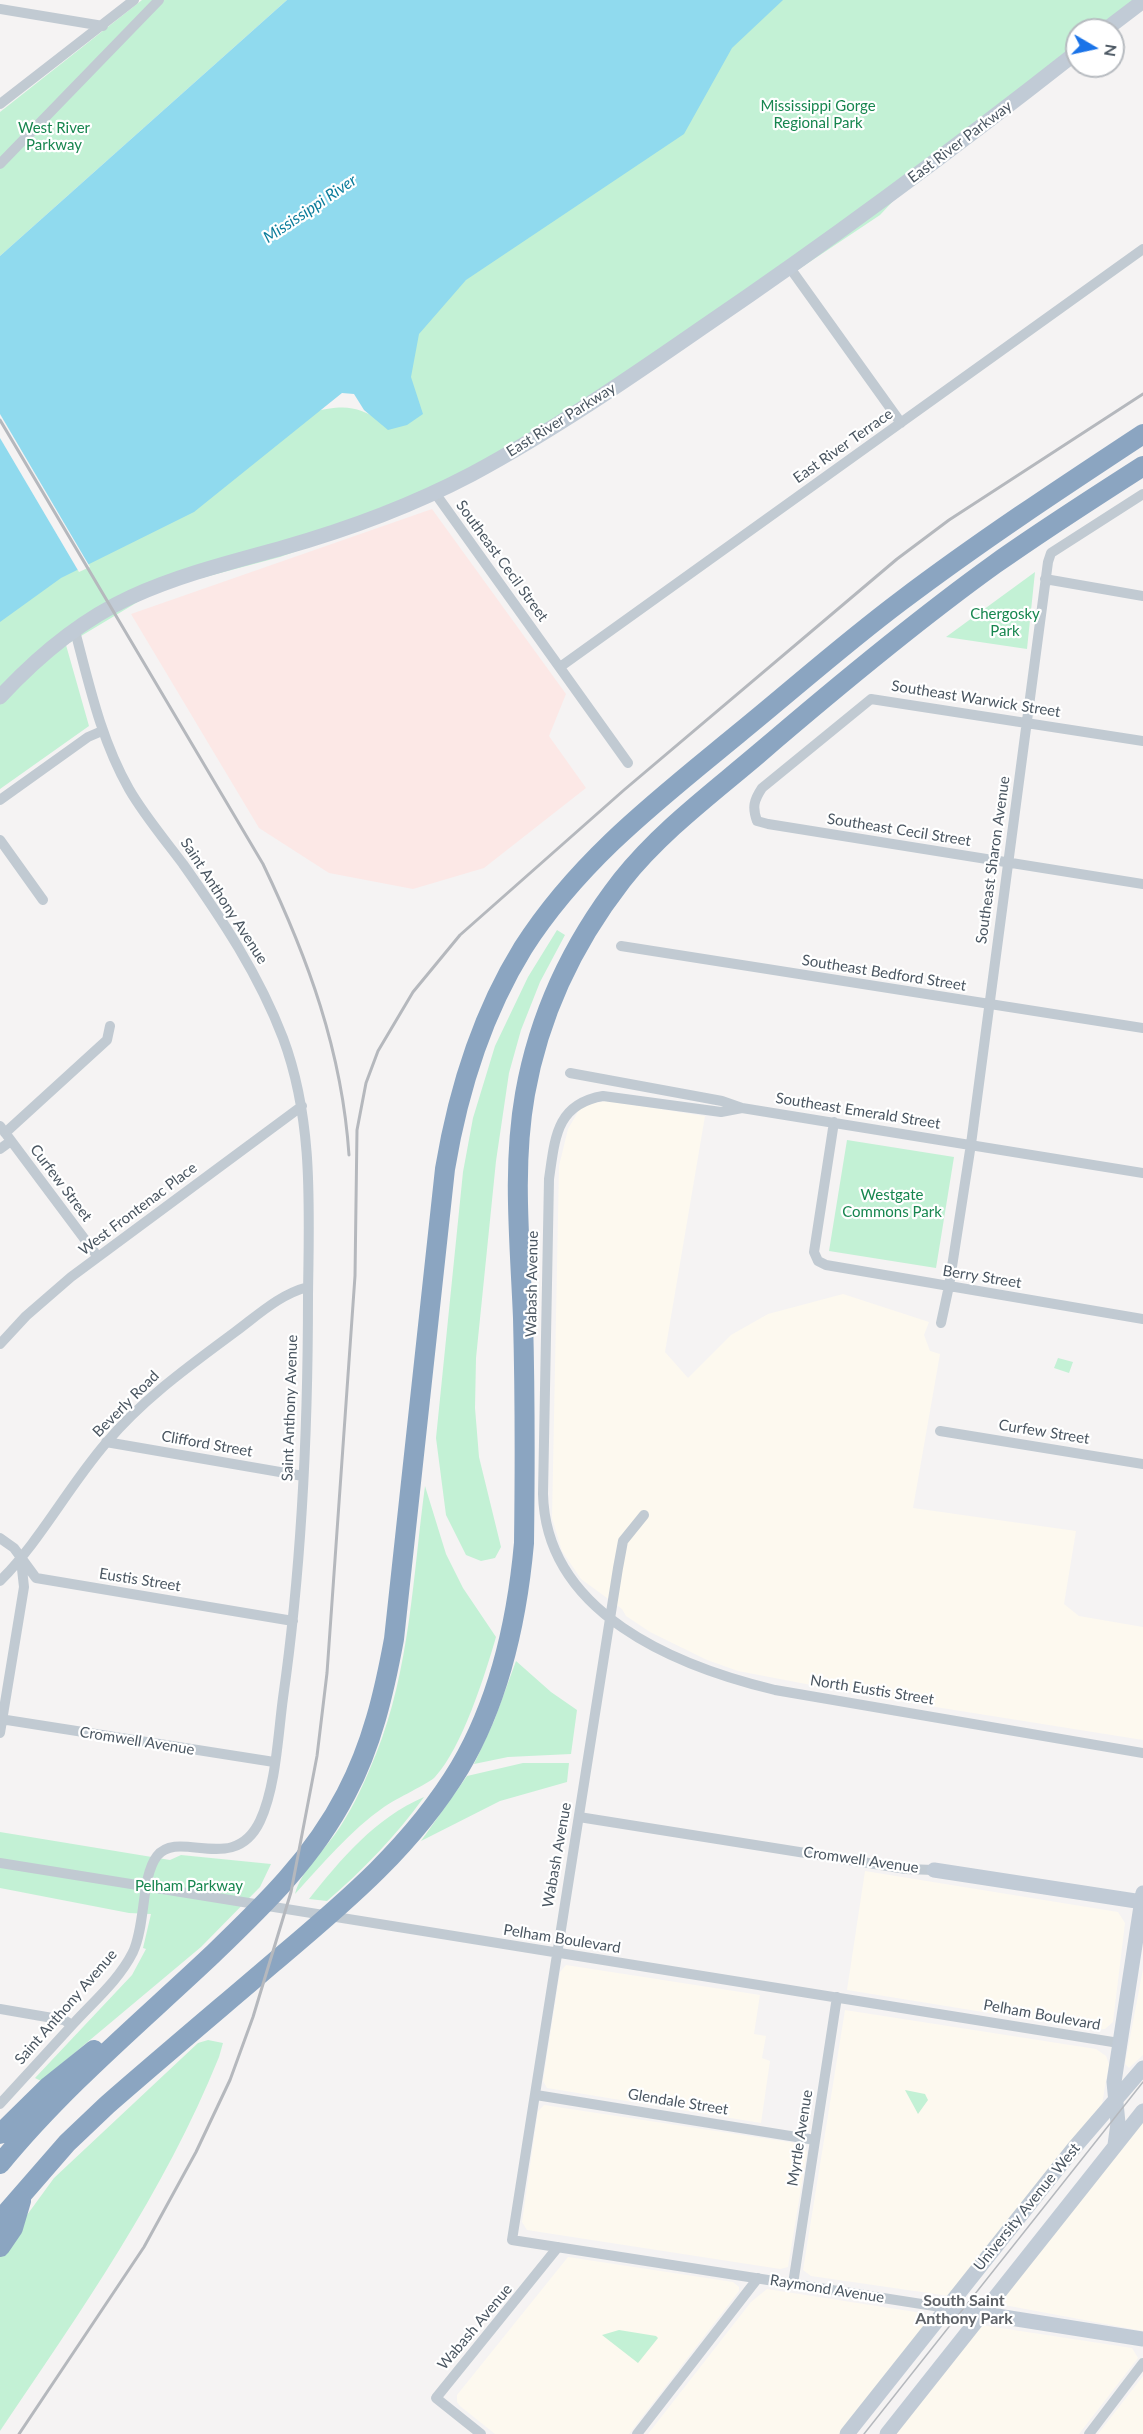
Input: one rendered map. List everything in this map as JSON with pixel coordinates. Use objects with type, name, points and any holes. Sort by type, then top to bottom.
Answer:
[{"type":"highway","points":[[0,2164],[27,2132],[250,1919],[301,1863],[341,1805],[366,1749],[386,1687],[394,1639],[445,1169],[452,1129],[468,1067],[482,1028],[522,951],[566,889],[612,840],[649,806],[900,601],[1023,512],[1143,434]]},
{"type":"highway","points":[[0,2220],[68,2143],[107,2104],[366,1884],[413,1834],[460,1767],[482,1723],[508,1646],[520,1589],[525,1507],[519,1188],[522,1116],[528,1077],[543,1022],[562,976],[587,931],[622,880],[651,848],[802,716],[969,583],[1143,466]]},
{"type":"highway","points":[[0,2134],[49,2086],[104,2041],[133,2030]]},
{"type":"highway","points":[[0,2247],[13,2228],[24,2191]]},
{"type":"street","points":[[0,104],[134,0]]},
{"type":"street","points":[[1,161],[159,0]]},
{"type":"street","points":[[1121,18],[1143,1]]},
{"type":"street","points":[[0,9],[103,26]]},
{"type":"street","name":"East River Parkway","points":[[0,697],[51,649],[75,631],[127,599],[169,581],[285,547],[435,493],[528,443],[790,268],[942,158],[1065,61]]},
{"type":"street","name":"East River Terrace","points":[[560,667],[1143,249]]},
{"type":"street","points":[[790,268],[901,423]]},
{"type":"street","name":"Southeast Cecil Street","points":[[435,493],[628,763]]},
{"type":"street","name":"Southeast Sharon Avenue","points":[[971,1144],[1045,579],[1052,553],[1143,494]]},
{"type":"street","points":[[1045,579],[1143,596]]},
{"type":"street","name":"Saint Anthony Avenue","points":[[0,2103],[122,1971],[140,1933],[147,1886],[156,1857],[166,1848],[180,1846],[210,1850],[227,1849],[254,1832],[265,1810],[274,1762],[293,1621],[308,1378],[309,1175],[302,1106],[282,1036],[256,977],[232,935],[130,791],[102,731],[75,631]]},
{"type":"street","name":"Southeast Warwick Street","points":[[757,821],[753,811],[754,800],[762,788],[871,699],[1143,741]]},
{"type":"street","points":[[0,800],[88,737],[102,731]]},
{"type":"street","name":"Southeast Cecil Street","points":[[757,821],[1143,884]]},
{"type":"street","points":[[0,840],[44,900]]},
{"type":"street","name":"Southeast Bedford Street","points":[[621,946],[1143,1028]]},
{"type":"street","points":[[0,1149],[5,1133],[107,1040],[110,1026]]},
{"type":"street","name":"Southeast Emerald Street","points":[[570,1073],[722,1101],[742,1108],[1143,1173]]},
{"type":"street","name":"Wabash Avenue","points":[[610,1619],[584,1596],[563,1570],[551,1542],[544,1511],[549,1179],[555,1141],[571,1108],[585,1099],[603,1096],[721,1112],[742,1108]]},
{"type":"street","name":"West Frontenac Place","points":[[0,1344],[47,1297],[302,1106]]},
{"type":"street","name":"Berry Street","points":[[834,1122],[814,1252],[818,1261],[826,1266],[1143,1318]]},
{"type":"street","name":"Curfew Street","points":[[5,1133],[98,1257]]},
{"type":"street","points":[[940,1323],[949,1286],[971,1144]]},
{"type":"street","name":"Beverly Road","points":[[0,1581],[21,1559],[106,1442],[134,1412],[182,1371],[285,1295],[308,1287]]},
{"type":"street","name":"Curfew Street","points":[[940,1431],[1143,1464]]},
{"type":"street","name":"Clifford Street","points":[[106,1442],[303,1476]]},
{"type":"street","name":"Wabash Avenue","points":[[512,2240],[623,1541],[644,1515]]},
{"type":"street","name":"Eustis Street","points":[[0,1538],[14,1548],[36,1578],[293,1621]]},
{"type":"street","points":[[0,1733],[24,1587],[21,1559]]},
{"type":"street","name":"North Eustis Street","points":[[610,1619],[652,1645],[693,1665],[775,1690],[1143,1753]]},
{"type":"street","name":"Cromwell Avenue","points":[[1,1720],[274,1762]]},
{"type":"street","name":"Cromwell Avenue","points":[[580,1813],[906,1869],[934,1870],[1143,1899]]},
{"type":"street","name":"Pelham Boulevard","points":[[0,1863],[1119,2043]]},
{"type":"street","points":[[1115,2148],[1118,2123],[1114,2082],[1143,1899]]},
{"type":"street","name":"Myrtle Avenue","points":[[793,2284],[837,1997]]},
{"type":"street","points":[[0,2009],[64,2020],[72,2025]]},
{"type":"street","name":"University Avenue West","points":[[847,2434],[1143,2068]]},
{"type":"street","name":"Glendale Street","points":[[536,2095],[815,2140]]},
{"type":"street","name":"University Avenue West","points":[[887,2434],[1143,2111]]},
{"type":"street","name":"Raymond Avenue","points":[[512,2240],[1143,2339]]},
{"type":"street","name":"Wabash Avenue","points":[[481,2434],[436,2398],[558,2247]]},
{"type":"street","points":[[637,2434],[759,2278]]},
{"type":"street","points":[[1089,2434],[1143,2363]]},
{"type":"shaded area","points":[[432,509],[566,694],[549,736],[586,788],[484,868],[413,889],[329,873],[259,828],[131,614]]},
{"type":"shaded area","points":[[607,1101],[705,1116],[665,1352],[688,1378],[731,1335],[768,1314],[843,1294],[929,1322],[924,1335],[930,1351],[940,1354],[913,1508],[1076,1531],[1064,1604],[1079,1616],[1143,1627],[1143,1740],[879,1698],[738,1671],[707,1660],[650,1632],[626,1616],[622,1609],[581,1579],[562,1551],[552,1518],[559,1166],[568,1129],[582,1105]]},
{"type":"shaded area","points":[[865,1871],[1118,1912],[1125,1923],[1113,2022],[1105,2029],[1094,2030],[847,1990]]},
{"type":"shaded area","points":[[566,1965],[760,1995],[754,2034],[766,2036],[762,2058],[770,2061],[761,2123],[547,2088],[543,2081],[560,1972]]},
{"type":"shaded area","points":[[1143,1969],[1143,2055],[1129,2068],[1125,2064]]},
{"type":"shaded area","points":[[845,2010],[1096,2049],[1106,2056],[1109,2064],[1102,2104],[949,2296],[811,2276],[803,2270]]},
{"type":"shaded area","points":[[544,2105],[802,2144],[807,2152],[788,2267],[780,2269],[527,2230],[522,2222],[538,2111]]},
{"type":"shaded area","points":[[1143,2120],[1143,2331],[1004,2305],[1003,2298]]},
{"type":"shaded area","points":[[568,2257],[733,2282],[739,2287],[739,2291],[629,2434],[495,2434],[460,2406],[457,2402],[457,2395]]},
{"type":"shaded area","points":[[767,2289],[922,2313],[928,2323],[842,2434],[648,2434],[751,2302]]},
{"type":"shaded area","points":[[981,2325],[1132,2348],[1138,2358],[1079,2434],[894,2434]]},
{"type":"shaded area","points":[[1143,2376],[1143,2434],[1098,2434]]},
{"type":"green space","name":"West River Parkway","points":[[142,0],[287,0],[0,256],[0,112]]},
{"type":"green space","name":"Mississippi Gorge Regional Park","points":[[767,0],[1133,0],[1110,18],[1065,18],[1065,52],[940,151],[880,215],[567,424],[358,530],[280,557],[183,583],[146,597],[66,645],[89,726],[0,789],[0,615],[310,412],[341,407],[349,408],[366,413],[386,424],[417,325]]},
{"type":"green space","name":"Chergosky Park","points":[[1035,572],[1027,649],[946,637]]},
{"type":"green space","points":[[557,930],[565,935],[540,982],[521,1030],[509,1073],[496,1161],[476,1358],[475,1408],[479,1457],[501,1547],[495,1558],[481,1561],[466,1555],[446,1515],[436,1438],[463,1172],[473,1118],[495,1046],[528,977]]},
{"type":"green space","name":"Westgate Commons Park","points":[[847,1140],[954,1157],[936,1268],[829,1251]]},
{"type":"green space","points":[[1058,1358],[1073,1362],[1069,1373],[1054,1368]]},
{"type":"green space","points":[[425,1486],[446,1554],[463,1588],[496,1637],[486,1671],[463,1730],[445,1764],[435,1777],[389,1804],[360,1826],[295,1894],[303,1876],[351,1809],[376,1754],[387,1722],[409,1622]]},
{"type":"green space","points":[[516,1661],[551,1692],[577,1710],[571,1754],[508,1757],[474,1764],[494,1721]]},
{"type":"green space","points":[[523,1763],[569,1763],[567,1782],[500,1801],[421,1841],[467,1776]]},
{"type":"green space","points":[[424,1797],[390,1839],[341,1889],[327,1901],[309,1899],[360,1841],[390,1816]]},
{"type":"green space","name":"Pelham Parkway","points":[[0,1832],[170,1860],[181,1855],[271,1864],[260,1887],[201,1947],[41,2081],[35,2078],[132,1975],[146,1949],[143,1948],[151,1914],[129,1913],[0,1888]]},
{"type":"green space","points":[[208,2040],[223,2043],[219,2057],[173,2156],[119,2250],[0,2431],[0,2252],[54,2178],[198,2043]]},
{"type":"green space","points":[[905,2090],[925,2094],[928,2100],[918,2114]]},
{"type":"green space","points":[[619,2330],[658,2338],[638,2363],[602,2335]]},
{"type":"water","name":"Mississippi River","points":[[287,0],[783,0],[732,48],[684,134],[466,280],[419,334],[411,377],[423,414],[407,425],[388,430],[364,410],[354,394],[342,393],[194,512],[61,578],[0,622],[0,256]]},
{"type":"pier","points":[[0,414],[90,567],[79,572],[0,438]]},
{"type":"tram line","points":[[864,2434],[1143,2082]]},
{"type":"railway","points":[[19,2434],[144,2247],[196,2152],[230,2080],[253,2017],[291,1892],[317,1756],[327,1673],[355,1276],[357,1130],[366,1083],[378,1051],[413,992],[460,935],[624,790],[897,559],[949,520],[1143,394]]},
{"type":"railway","points":[[0,420],[263,864],[308,970],[331,1042],[345,1116],[349,1155]]},
{"type":"district","name":"South Saint Anthony Park","points":[[964,2310]]}]
